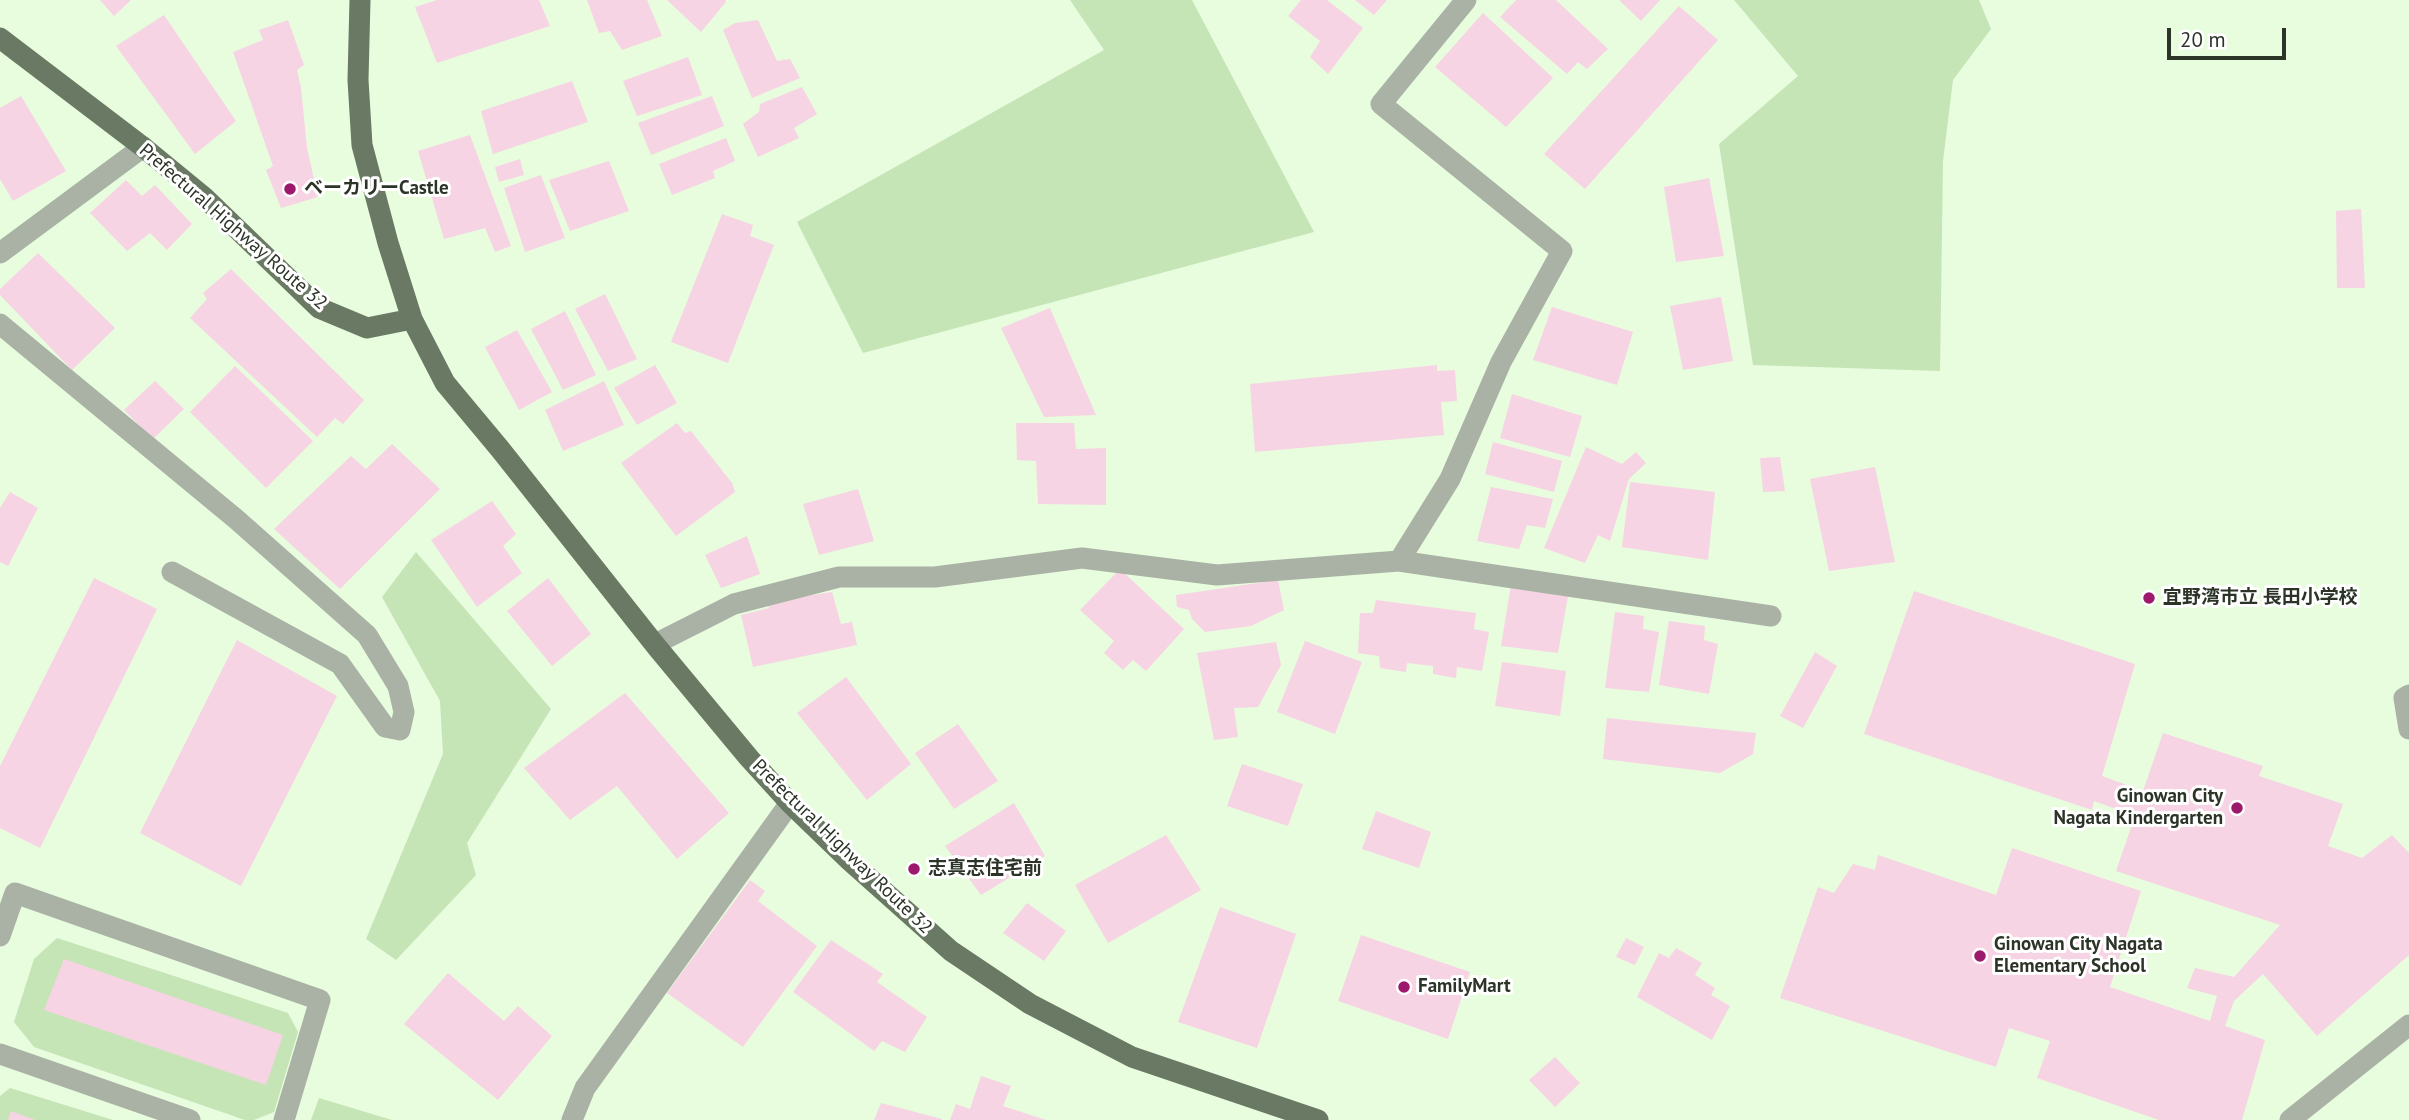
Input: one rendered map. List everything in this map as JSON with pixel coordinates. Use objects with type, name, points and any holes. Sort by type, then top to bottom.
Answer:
[{"type":"main road","name":"Prefectural Highway Route 32","points":[[360,0],[358,80],[362,145],[412,319],[445,383],[749,758],[790,803],[850,861],[951,951],[1030,1004],[1132,1056],[1318,1120]]},
{"type":"main road","name":"Prefectural Highway Route 32","points":[[0,38],[204,197],[318,308],[367,328],[412,319]]},
{"type":"street","points":[[1399,561],[1450,479],[1501,362],[1562,251],[1381,104],[1466,0]]},
{"type":"street","points":[[0,253],[143,147]]},
{"type":"street","points":[[0,324],[236,519],[367,635],[398,686],[404,712],[400,730],[385,727],[340,664],[172,572]]},
{"type":"street","points":[[655,644],[734,604],[839,577],[935,577],[1082,558],[1217,575],[1399,561],[1771,616]]},
{"type":"street","points":[[2409,695],[2404,698],[2409,729]]},
{"type":"street","points":[[572,1120],[585,1088],[790,803]]},
{"type":"street","points":[[0,936],[15,893],[320,1000],[284,1120]]},
{"type":"street","points":[[2290,1120],[2409,1025]]},
{"type":"street","points":[[0,1054],[190,1120]]},
{"type":"green space","points":[[1070,0],[1192,0],[1314,232],[863,353],[797,222],[1104,50]]},
{"type":"green space","points":[[1734,0],[1979,0],[1991,29],[1953,80],[1943,161],[1940,371],[1753,365],[1719,144],[1798,76]]},
{"type":"green space","points":[[416,552],[551,709],[467,843],[476,875],[396,960],[366,939],[443,754],[440,701],[382,597]]},
{"type":"green space","points":[[57,938],[288,1013],[298,1032],[274,1112],[254,1120],[245,1120],[34,1047],[14,1022],[34,959]]},
{"type":"green space","points":[[10,1088],[113,1120],[0,1120],[0,1096]]},
{"type":"green space","points":[[319,1098],[392,1120],[311,1120]]},
{"type":"building","points":[[100,0],[131,0],[114,16]]},
{"type":"building","points":[[437,0],[539,0],[550,26],[437,63],[415,7]]},
{"type":"building","points":[[587,0],[647,0],[662,36],[622,50],[610,31],[599,33]]},
{"type":"building","points":[[667,0],[725,0],[726,2],[701,32]]},
{"type":"building","points":[[1301,0],[1327,0],[1363,28],[1328,74],[1310,57],[1320,41],[1288,16]]},
{"type":"building","points":[[1355,0],[1387,0],[1374,15]]},
{"type":"building","points":[[1516,0],[1556,0],[1608,49],[1587,69],[1578,62],[1567,74],[1500,17]]},
{"type":"building","points":[[1619,0],[1660,0],[1641,21]]},
{"type":"building","points":[[1679,6],[1718,40],[1585,189],[1544,154]]},
{"type":"building","points":[[1483,13],[1553,78],[1506,127],[1435,67]]},
{"type":"building","points":[[164,15],[236,121],[195,154],[116,46]]},
{"type":"building","points":[[288,20],[304,65],[297,70],[307,148],[318,197],[281,208],[266,170],[273,166],[233,52],[263,40],[259,30]]},
{"type":"building","points":[[758,20],[777,61],[790,59],[800,78],[752,98],[723,30],[735,23]]},
{"type":"building","points":[[688,57],[702,95],[637,116],[623,81]]},
{"type":"building","points":[[572,81],[588,122],[493,154],[481,111]]},
{"type":"building","points":[[802,87],[817,114],[794,128],[799,138],[758,157],[743,124],[759,112],[760,104]]},
{"type":"building","points":[[21,96],[66,171],[13,201],[0,179],[0,108]]},
{"type":"building","points":[[712,96],[724,126],[651,155],[638,123]]},
{"type":"building","points":[[470,135],[511,246],[495,252],[485,228],[444,239],[418,151]]},
{"type":"building","points":[[726,138],[735,161],[713,171],[715,178],[672,195],[659,164]]},
{"type":"building","points":[[520,159],[524,175],[499,182],[495,167]]},
{"type":"building","points":[[609,161],[629,211],[570,231],[549,180]]},
{"type":"building","points":[[541,175],[565,238],[525,252],[504,188]]},
{"type":"building","points":[[1709,178],[1724,256],[1676,262],[1664,187]]},
{"type":"building","points":[[126,180],[142,196],[155,185],[192,224],[167,250],[150,233],[127,251],[90,213]]},
{"type":"building","points":[[2361,209],[2365,288],[2337,288],[2336,211]]},
{"type":"building","points":[[722,214],[753,225],[750,236],[774,245],[728,363],[671,342]]},
{"type":"building","points":[[38,253],[115,328],[72,370],[0,295],[0,289]]},
{"type":"building","points":[[231,269],[364,400],[343,424],[335,418],[317,437],[190,318],[207,299],[203,293]]},
{"type":"building","points":[[605,294],[637,359],[608,371],[575,309]]},
{"type":"building","points":[[1721,297],[1733,361],[1683,370],[1670,306]]},
{"type":"building","points":[[1552,307],[1633,332],[1617,385],[1533,360]]},
{"type":"building","points":[[1050,308],[1096,415],[1044,417],[1001,328]]},
{"type":"building","points":[[565,311],[596,375],[563,390],[531,329]]},
{"type":"building","points":[[517,330],[552,392],[519,410],[485,347]]},
{"type":"building","points":[[655,365],[677,403],[637,425],[614,388]]},
{"type":"building","points":[[1437,365],[1437,371],[1455,370],[1457,401],[1441,402],[1444,435],[1255,452],[1250,384]]},
{"type":"building","points":[[235,366],[313,441],[266,488],[190,412]]},
{"type":"building","points":[[155,381],[184,409],[153,439],[124,410]]},
{"type":"building","points":[[604,381],[624,425],[563,451],[545,410]]},
{"type":"building","points":[[1512,394],[1582,416],[1570,457],[1500,438]]},
{"type":"building","points":[[677,423],[685,433],[691,431],[732,483],[735,492],[676,536],[621,463]]},
{"type":"building","points":[[1016,423],[1074,423],[1076,449],[1106,448],[1106,505],[1038,504],[1036,461],[1017,460]]},
{"type":"building","points":[[1493,442],[1562,461],[1554,492],[1485,474]]},
{"type":"building","points":[[392,444],[440,489],[340,589],[274,529],[351,456],[366,469]]},
{"type":"building","points":[[1586,447],[1622,464],[1636,452],[1646,463],[1629,479],[1610,541],[1598,535],[1585,563],[1544,548]]},
{"type":"building","points":[[1780,457],[1785,491],[1763,492],[1760,458]]},
{"type":"building","points":[[1875,467],[1895,562],[1829,571],[1810,479]]},
{"type":"building","points":[[1630,482],[1715,492],[1708,560],[1622,547]]},
{"type":"building","points":[[1491,487],[1553,499],[1545,528],[1527,525],[1519,549],[1477,541]]},
{"type":"building","points":[[858,489],[874,541],[819,555],[803,504]]},
{"type":"building","points":[[10,492],[38,508],[8,566],[0,562],[0,508]]},
{"type":"building","points":[[492,501],[516,534],[503,546],[522,573],[477,607],[431,540]]},
{"type":"building","points":[[747,536],[760,574],[721,588],[705,555]]},
{"type":"building","points":[[1120,569],[1184,629],[1146,671],[1133,660],[1123,670],[1104,653],[1114,641],[1080,610]]},
{"type":"building","points":[[94,578],[157,609],[40,848],[0,828],[0,766]]},
{"type":"building","points":[[548,578],[591,634],[552,666],[507,611]]},
{"type":"building","points":[[1278,580],[1284,610],[1251,626],[1205,632],[1192,619],[1189,610],[1177,607],[1176,595]]},
{"type":"building","points":[[1511,585],[1568,596],[1558,653],[1501,646]]},
{"type":"building","points":[[1914,591],[2135,664],[2102,776],[2143,791],[2163,733],[2263,766],[2259,776],[2343,804],[2328,846],[2362,858],[2392,835],[2409,853],[2409,955],[2317,1036],[2263,974],[2234,1001],[2225,1026],[2265,1040],[2242,1120],[2159,1120],[2037,1078],[2050,1041],[2009,1028],[1996,1067],[1780,998],[1818,887],[1834,893],[1853,864],[1875,870],[1878,855],[1996,895],[2012,848],[2141,891],[2110,987],[2210,1021],[2217,996],[2187,988],[2195,968],[2234,977],[2280,925],[2116,871],[2135,816],[2094,801],[2092,810],[1864,734]]},
{"type":"building","points":[[832,592],[841,624],[852,622],[857,645],[753,667],[741,615],[769,608],[768,602]]},
{"type":"building","points":[[1376,600],[1476,613],[1474,629],[1489,632],[1482,671],[1457,667],[1456,678],[1433,674],[1433,666],[1407,663],[1406,672],[1380,668],[1379,656],[1358,653],[1360,613],[1373,613]]},
{"type":"building","points":[[1615,612],[1644,616],[1643,629],[1659,632],[1649,692],[1605,688]]},
{"type":"building","points":[[1669,621],[1705,626],[1704,640],[1718,644],[1709,694],[1659,685]]},
{"type":"building","points":[[237,640],[337,696],[241,886],[140,833]]},
{"type":"building","points":[[1305,641],[1362,662],[1335,734],[1277,712]]},
{"type":"building","points":[[1276,642],[1281,665],[1258,707],[1234,708],[1238,737],[1214,740],[1197,653]]},
{"type":"building","points":[[1815,652],[1837,666],[1803,728],[1780,716]]},
{"type":"building","points":[[1502,662],[1566,671],[1560,716],[1495,706]]},
{"type":"building","points":[[846,677],[911,764],[867,800],[797,713]]},
{"type":"building","points":[[625,693],[729,813],[677,859],[617,786],[570,820],[524,768]]},
{"type":"building","points":[[1607,718],[1756,733],[1753,754],[1720,773],[1603,759]]},
{"type":"building","points":[[958,724],[998,781],[954,809],[915,753]]},
{"type":"building","points":[[1242,764],[1303,784],[1288,826],[1227,806]]},
{"type":"building","points":[[1014,803],[1045,856],[981,895],[945,846]]},
{"type":"building","points":[[1376,811],[1431,832],[1419,868],[1362,849]]},
{"type":"building","points":[[1166,835],[1201,890],[1108,943],[1075,885]]},
{"type":"building","points":[[750,880],[765,891],[758,901],[817,946],[743,1047],[667,993]]},
{"type":"building","points":[[1027,903],[1066,931],[1044,961],[1003,933]]},
{"type":"building","points":[[1220,907],[1296,934],[1257,1048],[1178,1022]]},
{"type":"building","name":"FamilyMart","points":[[1361,935],[1470,972],[1448,1039],[1338,1001]]},
{"type":"building","points":[[1626,938],[1644,947],[1635,965],[1616,957]]},
{"type":"building","points":[[831,940],[883,974],[877,982],[927,1017],[905,1052],[882,1041],[874,1051],[793,992]]},
{"type":"building","points":[[1676,948],[1702,963],[1695,975],[1715,988],[1711,995],[1730,1006],[1712,1040],[1637,997],[1659,953],[1669,958]]},
{"type":"building","points":[[64,959],[283,1035],[266,1085],[44,1010]]},
{"type":"building","points":[[448,973],[504,1021],[518,1006],[552,1036],[498,1100],[404,1024]]},
{"type":"building","points":[[1555,1057],[1580,1083],[1555,1107],[1529,1080]]},
{"type":"building","points":[[981,1076],[1011,1086],[1003,1106],[1046,1120],[950,1120],[956,1104],[970,1109]]},
{"type":"building","points":[[881,1103],[942,1119],[942,1120],[874,1120]]},
{"type":"building","points":[[11,1111],[35,1120],[8,1120]]},
{"type":"place","name":"ベーカリーCastle","points":[[290,189]]},
{"type":"place","name":"宜野湾市立 長田小学校","points":[[2149,598]]},
{"type":"place","name":"Ginowan City Nagata Kindergarten","points":[[2237,808]]},
{"type":"place","name":"志真志住宅前","points":[[914,869]]},
{"type":"place","name":"Ginowan City Nagata Elementary School","points":[[1980,956]]},
{"type":"place","name":"FamilyMart","points":[[1404,987]]}]
